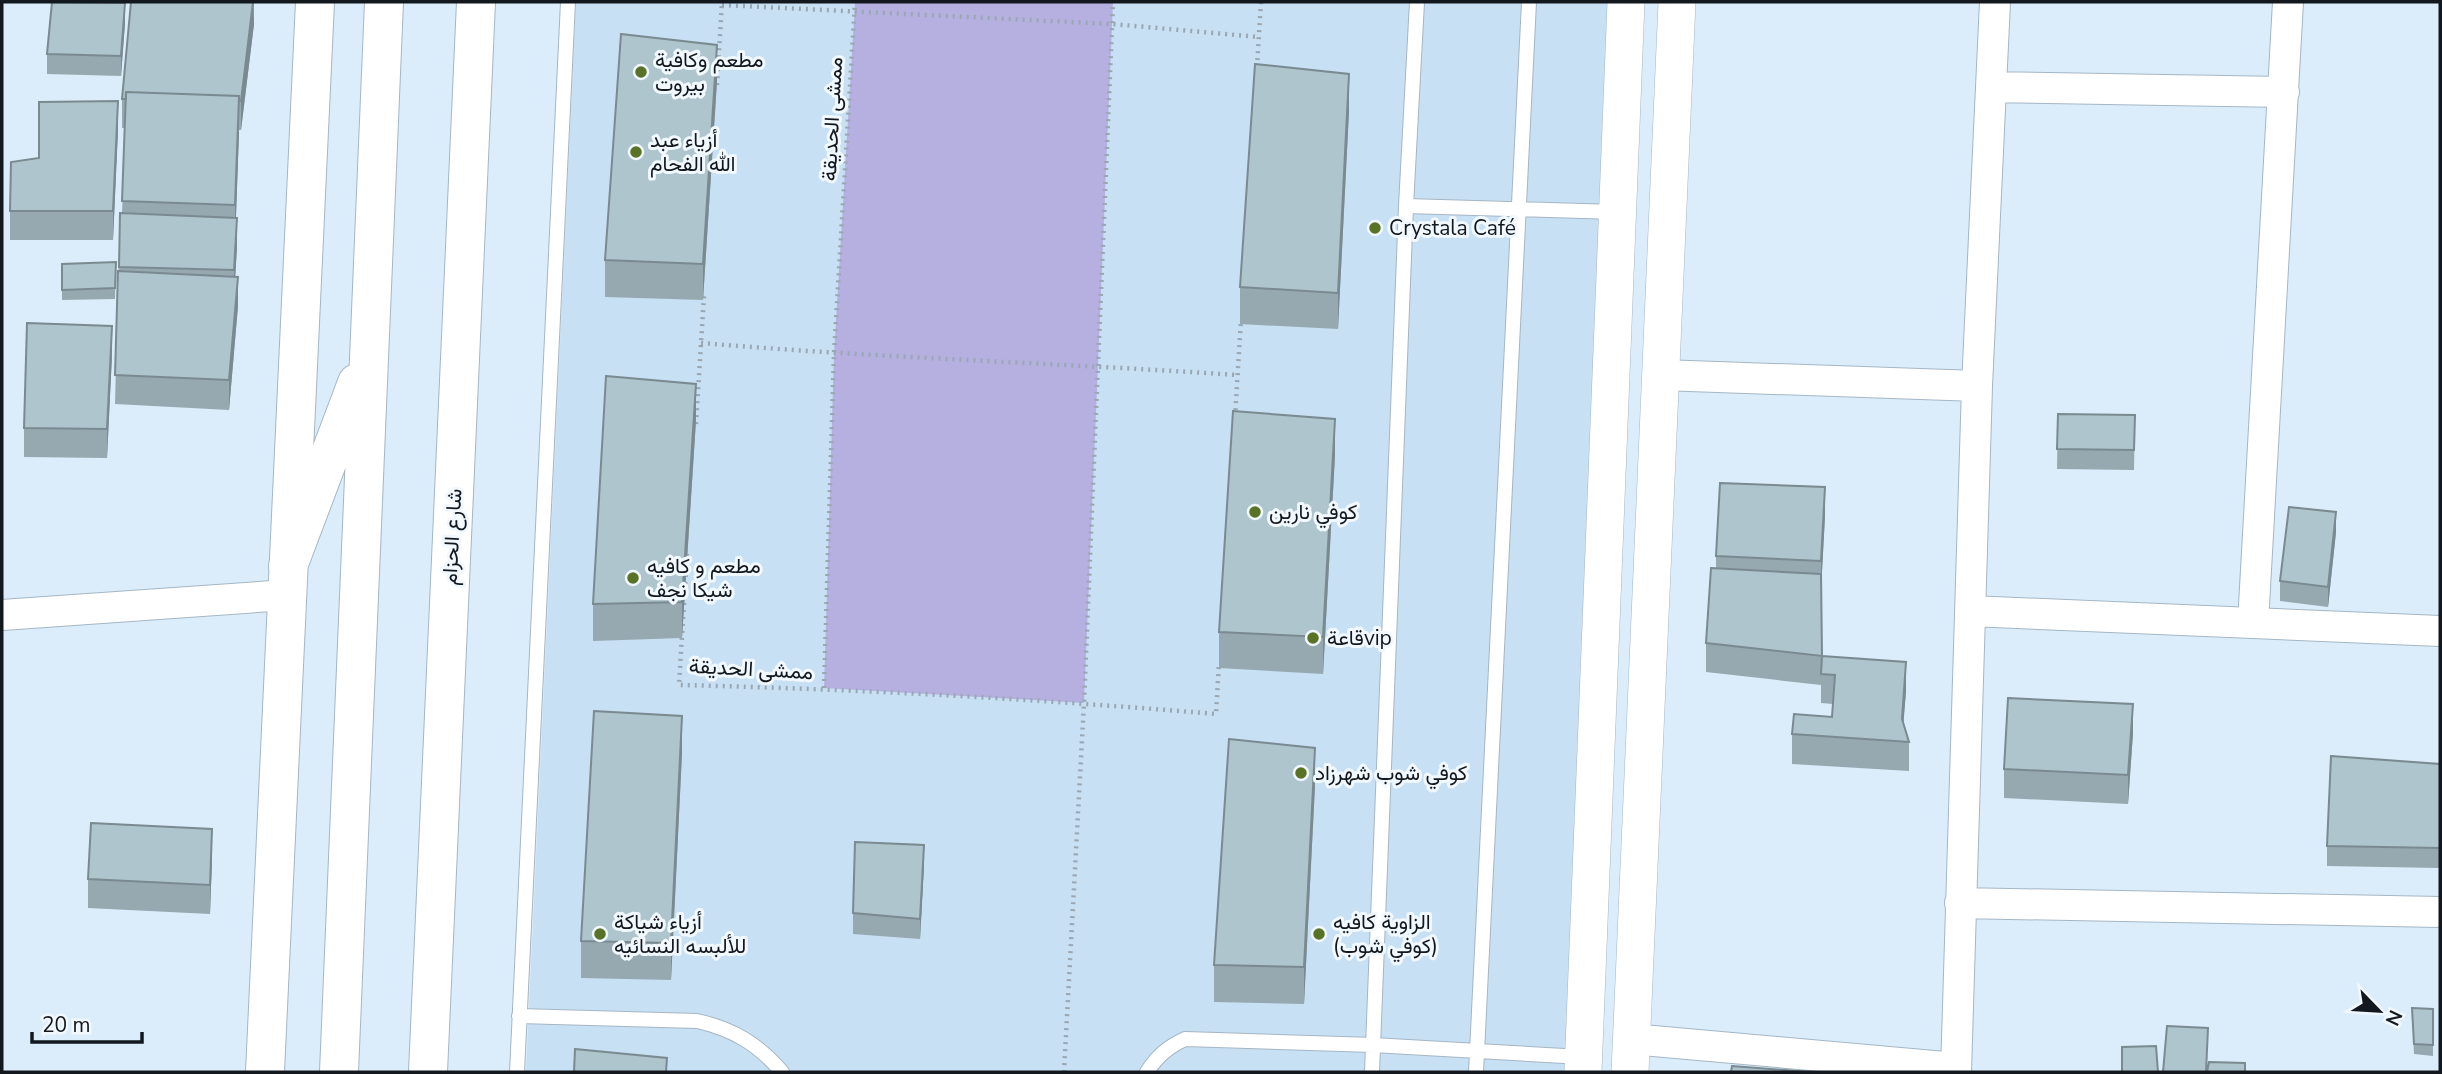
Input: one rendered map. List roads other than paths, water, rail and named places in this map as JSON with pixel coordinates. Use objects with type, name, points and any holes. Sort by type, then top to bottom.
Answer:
[{"type":"main road","points":[[265,1072],[315,2]]},
{"type":"main road","points":[[339,1072],[384,2]]},
{"type":"main road","name":"شارع الحزام","points":[[428,1072],[476,2]]},
{"type":"main road","points":[[288,580],[369,351]]},
{"type":"street","points":[[1583,1064],[1626,2]]},
{"type":"street","points":[[1677,2],[1631,1056],[1956,1070],[1977,386],[1994,2]]},
{"type":"street","points":[[2253,623],[2288,2]]},
{"type":"street","points":[[1991,87],[2284,92]]},
{"type":"street","points":[[1661,375],[1977,386]]},
{"type":"street","points":[[2,615],[288,580]]},
{"type":"street","points":[[1970,611],[2440,631]]},
{"type":"street","points":[[1601,647],[1648,649]]},
{"type":"street","points":[[1960,903],[2440,912]]},
{"type":"lane","points":[[517,1072],[568,2]]},
{"type":"lane","points":[[1372,1072],[1406,206],[1417,2]]},
{"type":"lane","points":[[1476,1072],[1529,2]]},
{"type":"lane","points":[[1406,206],[1618,212]]},
{"type":"lane","points":[[519,1016],[697,1021],[722,1026],[746,1038],[766,1054],[782,1072]]},
{"type":"lane","points":[[1147,1072],[1156,1057],[1185,1039],[1477,1051],[1583,1064]]},
{"type":"lane","points":[[762,1072],[766,1054]]},
{"type":"place","name":"مطعم وكافية بيروت","points":[[641,72]]},
{"type":"place","name":"أزياء عبد الله الفحام","points":[[636,152]]},
{"type":"place","name":"Crystala Café","points":[[1375,228]]},
{"type":"place","name":"كوفي نارين","points":[[1255,512]]},
{"type":"place","name":"مطعم و كافيه شيكا نجف","points":[[633,578]]},
{"type":"place","name":"قاعةvip","points":[[1313,638]]},
{"type":"place","name":"كوفي شوب شهرزاد","points":[[1301,773]]},
{"type":"place","name":"أزياء شياكة للألبسه النسائيه","points":[[600,934]]},
{"type":"place","name":"الزاوية كافيه (كوفي شوب)","points":[[1319,934]]}]
